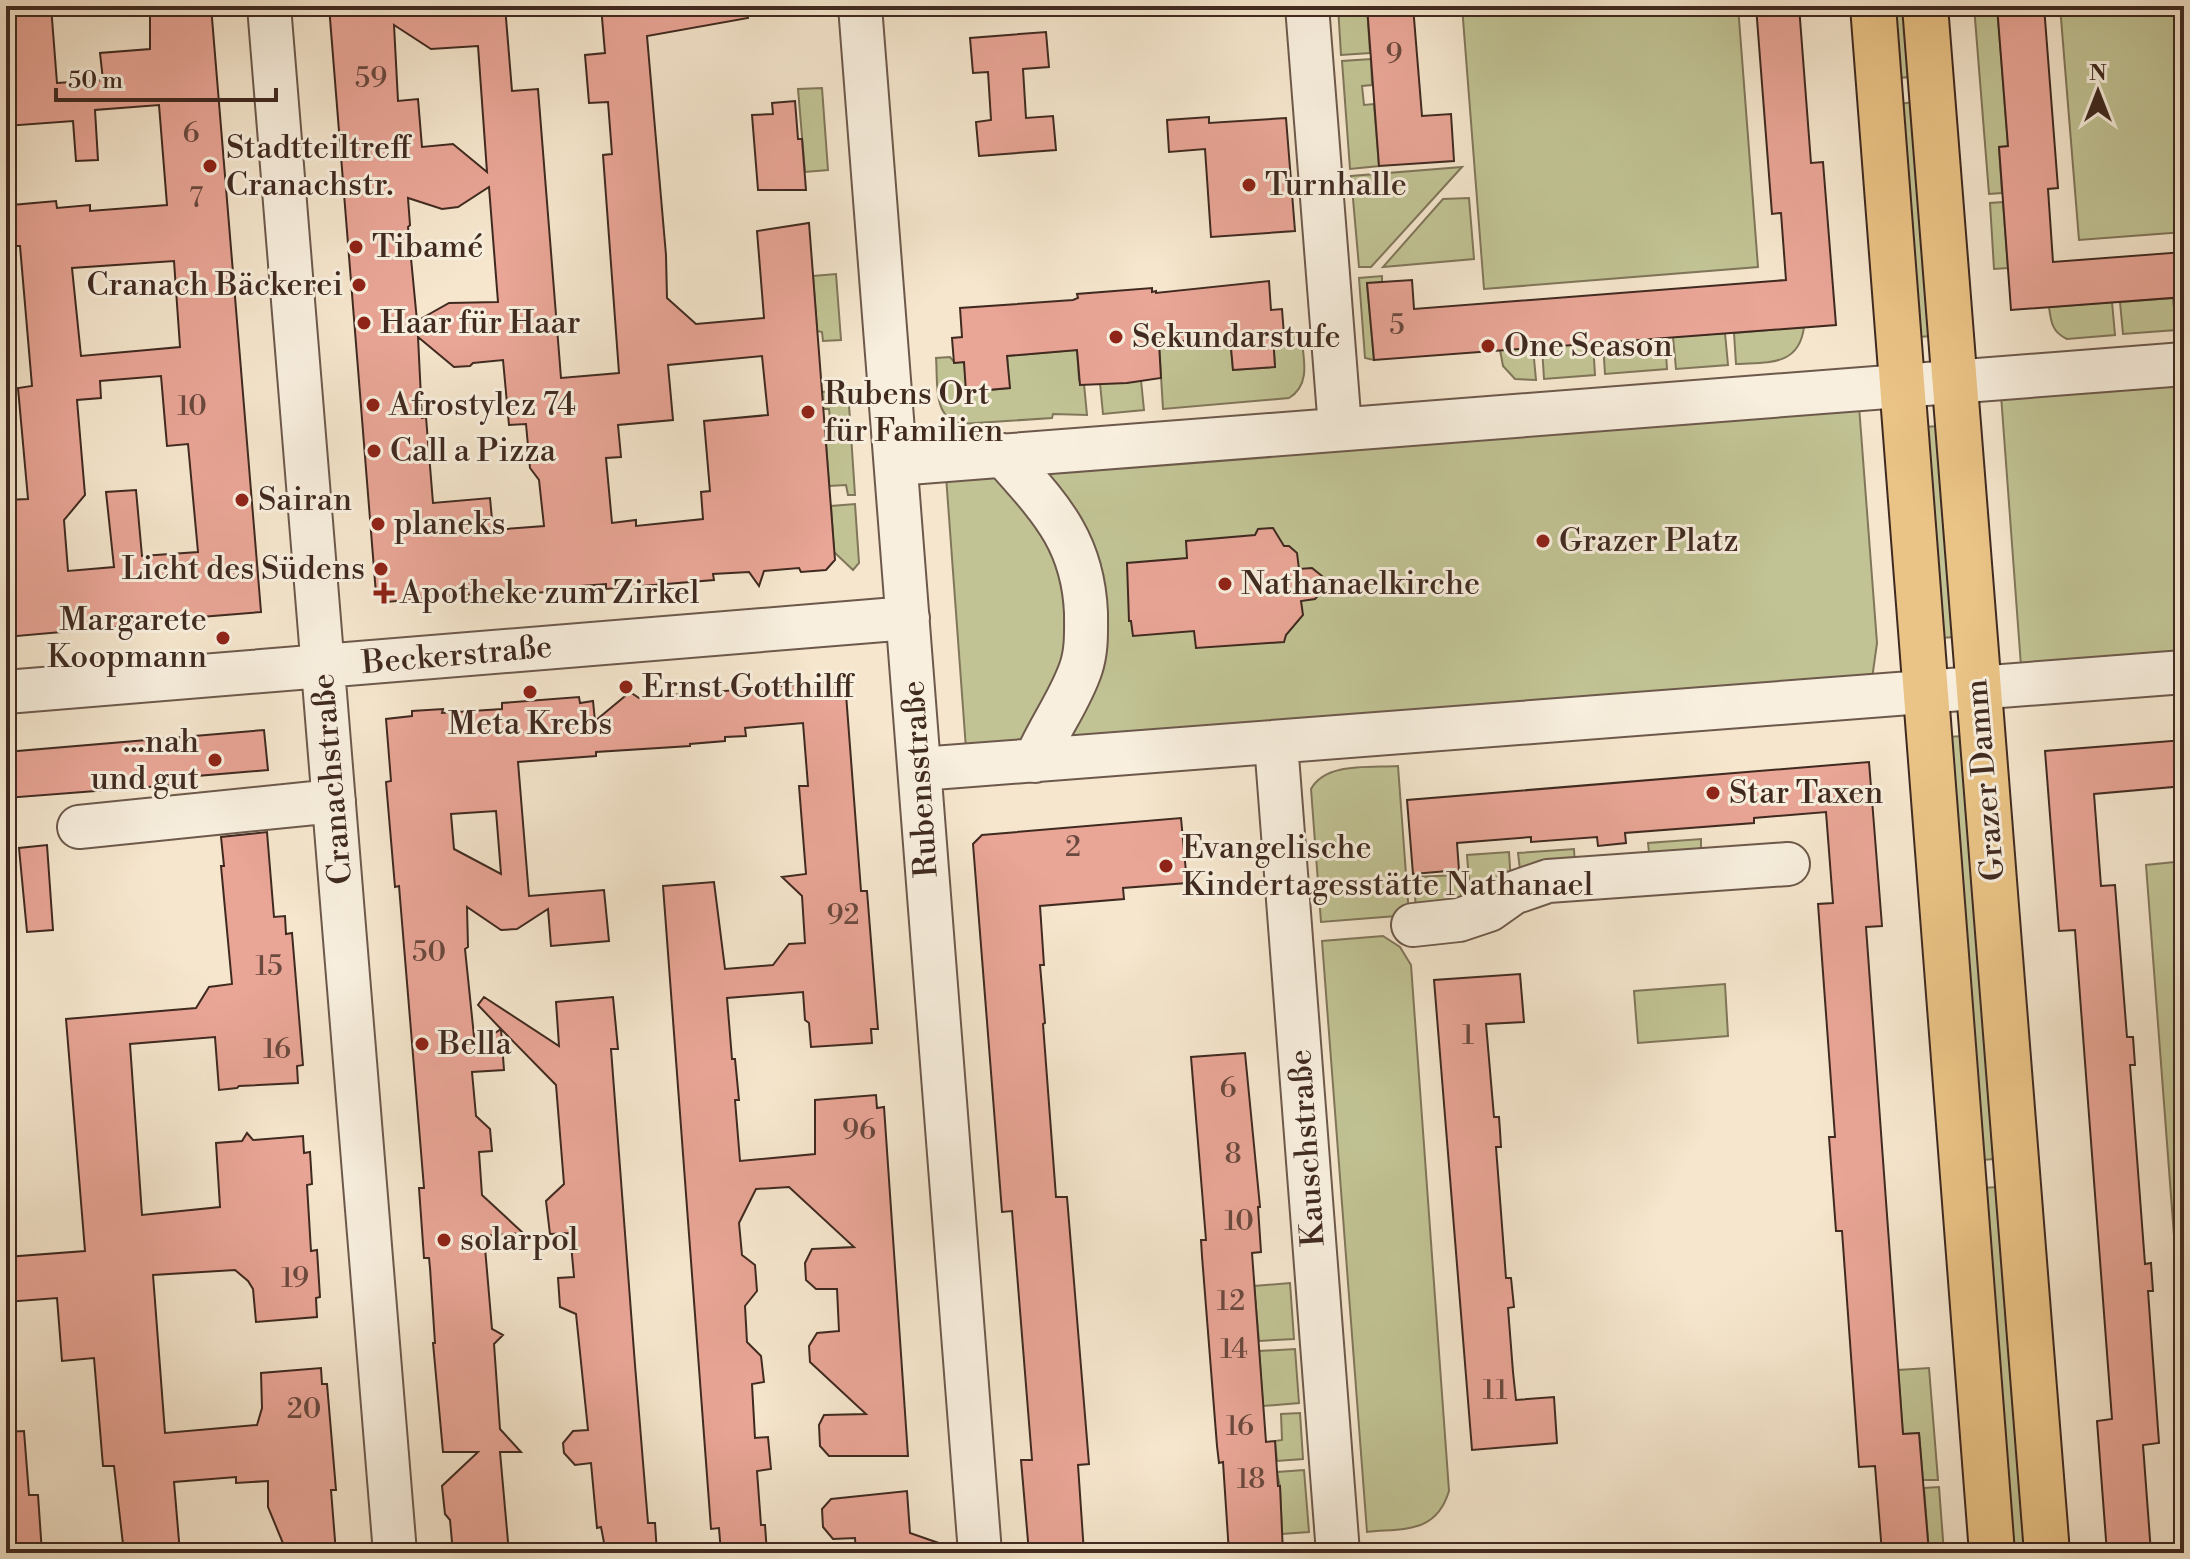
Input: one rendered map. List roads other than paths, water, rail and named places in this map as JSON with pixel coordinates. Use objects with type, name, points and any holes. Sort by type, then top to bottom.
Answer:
[{"type":"main road","name":"Grazer Damm","points":[[1873,6],[1992,1553]]},
{"type":"main road","name":"Grazer Damm","points":[[1925,6],[2047,1553]]},
{"type":"street","name":"Cranachstraße","points":[[269,6],[395,1553]]},
{"type":"street","name":"Rubensstraße","points":[[860,6],[980,1553]]},
{"type":"street","points":[[1307,6],[1340,428]]},
{"type":"street","points":[[896,464],[2184,364]]},
{"type":"street","points":[[1003,455],[1045,500],[1065,534],[1080,563],[1085,603],[1087,635],[1082,665],[1035,761]]},
{"type":"street","name":"Beckerstraße","points":[[6,692],[908,618]]},
{"type":"street","points":[[920,769],[2184,672]]},
{"type":"street","name":"Kauschstraße","points":[[1276,743],[1338,1553]]},
{"type":"street","points":[[79,827],[334,801]]},
{"type":"street","points":[[1413,925],[1459,920],[1489,910],[1513,893],[1548,881],[1788,864]]},
{"type":"place","name":"Stadtteiltreff Cranachstr.","points":[[210,166]]},
{"type":"place","name":"Turnhalle","points":[[1249,185]]},
{"type":"place","name":"Tibamé","points":[[356,247]]},
{"type":"place","name":"Cranach Bäckerei","points":[[359,285]]},
{"type":"place","name":"Haar für Haar","points":[[364,323]]},
{"type":"place","name":"Sekundarstufe","points":[[1116,337]]},
{"type":"place","name":"One Season","points":[[1488,346]]},
{"type":"place","name":"Afrostylez 74","points":[[373,405]]},
{"type":"place","name":"Rubens Ort für Familien","points":[[808,412]]},
{"type":"place","name":"Call a Pizza","points":[[374,451]]},
{"type":"place","name":"Sairan","points":[[242,500]]},
{"type":"place","name":"planeks","points":[[378,524]]},
{"type":"place","name":"Grazer Platz","points":[[1543,541]]},
{"type":"place","name":"Licht des Südens","points":[[381,569]]},
{"type":"place","name":"Nathanaelkirche","points":[[1225,584]]},
{"type":"place","name":"Apotheke zum Zirkel","points":[[384,593]]},
{"type":"place","name":"Margarete Koopmann","points":[[223,638]]},
{"type":"place","name":"Ernst Gotthilff","points":[[626,687]]},
{"type":"place","name":"Meta Krebs","points":[[530,692]]},
{"type":"place","name":"...nah und gut","points":[[215,760]]},
{"type":"place","name":"Star Taxen","points":[[1713,793]]},
{"type":"place","name":"Evangelische Kindertagesstätte Nathanael","points":[[1166,866]]},
{"type":"place","name":"Bella","points":[[422,1044]]},
{"type":"place","name":"solarpol","points":[[444,1240]]}]
